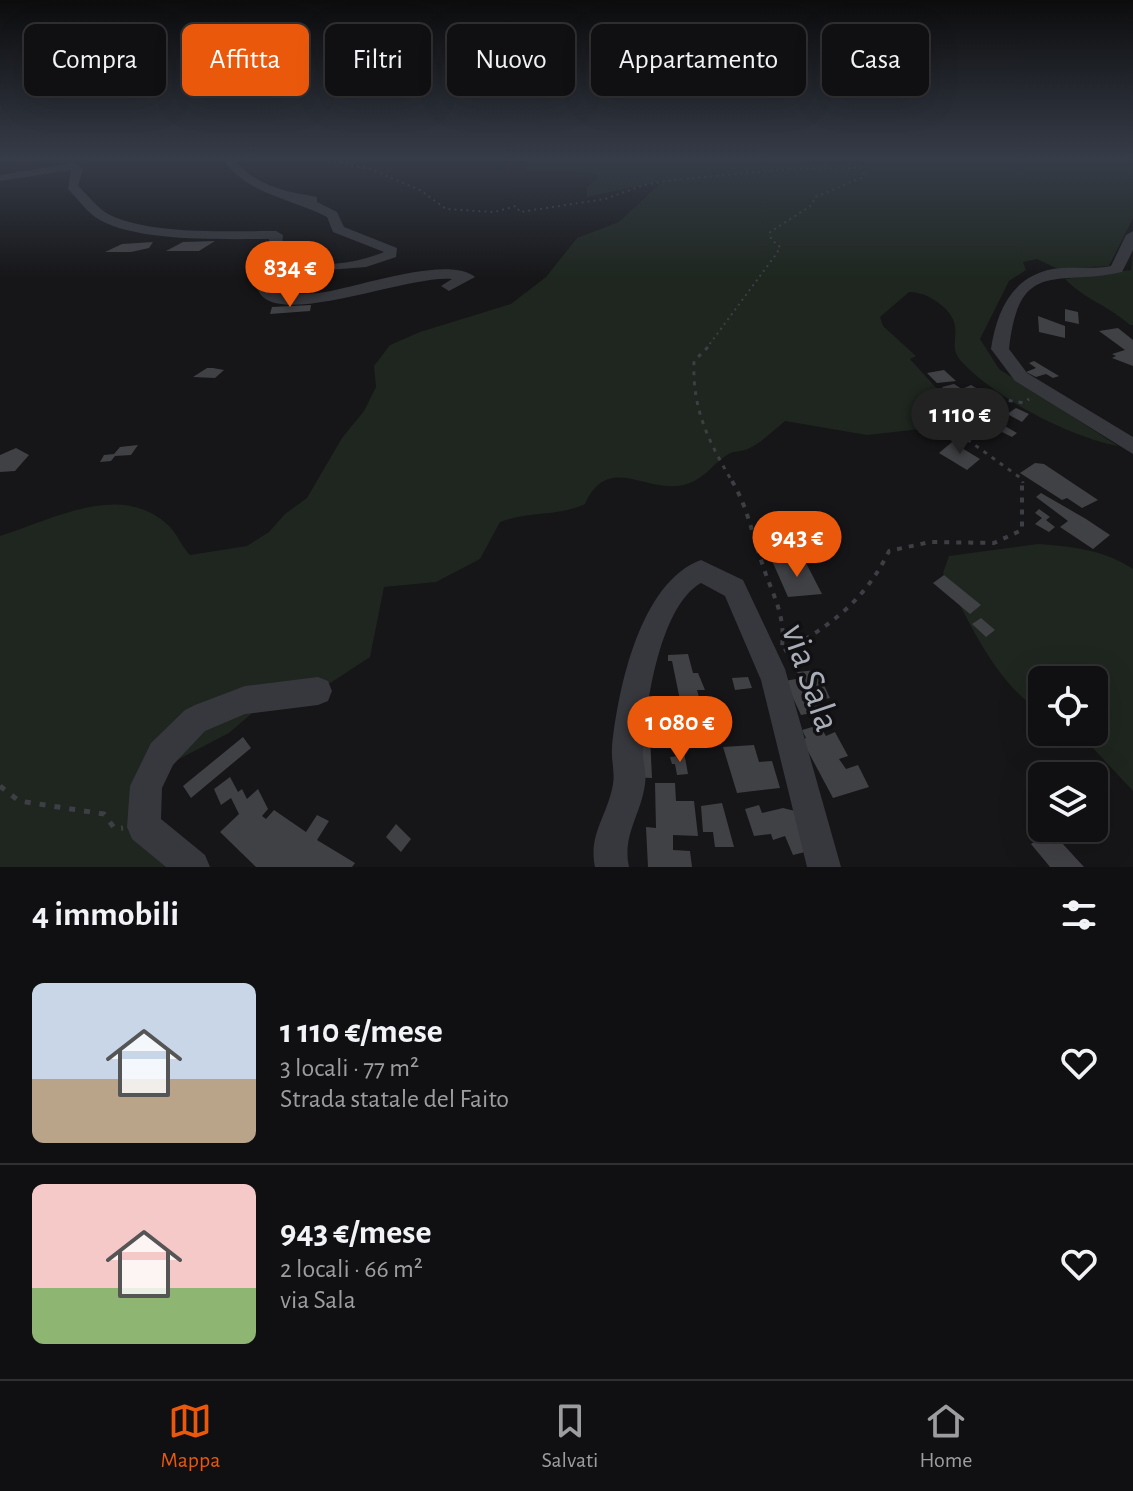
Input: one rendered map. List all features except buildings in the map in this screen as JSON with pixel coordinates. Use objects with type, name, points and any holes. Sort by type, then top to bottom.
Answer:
[{"type":"street","points":[[84,198],[103,217],[163,232],[276,235],[275,256],[281,261],[312,267],[368,262],[386,258],[393,250],[358,239],[339,227],[333,215],[299,198]]},
{"type":"street","points":[[303,200],[332,202],[344,211]]},
{"type":"street","points":[[1133,235],[1117,269],[1037,275],[1025,281],[1011,305],[1000,349],[1021,377],[1133,447]]},
{"type":"street","points":[[312,267],[291,282],[267,278],[261,281],[269,295],[279,299],[331,296],[430,278],[468,277],[449,286]]},
{"type":"street","name":"via Sala","points":[[612,867],[606,849],[630,780],[626,754],[639,683],[664,607],[681,580],[701,571],[734,588],[775,679],[824,867]]},
{"type":"street","points":[[193,867],[144,827],[146,786],[162,754],[195,720],[245,700],[318,691]]},
{"type":"path","points":[[432,198],[446,209],[479,213],[516,206],[520,212],[607,198]]},
{"type":"path","points":[[814,198],[812,205],[770,232],[771,239],[780,247],[774,263],[749,287],[725,328],[694,361],[691,389],[707,444],[747,510],[762,565],[781,604],[784,635],[781,652],[815,635],[869,591],[889,551],[923,543],[989,544],[1022,530],[1021,508],[1025,498],[1022,479],[943,422],[984,412],[1006,400],[1024,403],[1030,398]]},
{"type":"path","points":[[0,786],[19,801],[104,814],[115,829],[144,827]]},
{"type":"shaded area","points":[[644,198],[1133,198],[1133,218],[1109,266],[1058,269],[1037,259],[1023,262],[1026,270],[1009,281],[980,339],[999,369],[1118,446],[1056,425],[993,389],[958,356],[953,319],[944,307],[930,298],[909,292],[880,317],[883,326],[916,356],[910,359],[947,400],[973,414],[957,425],[867,435],[785,421],[754,445],[730,453],[687,484],[672,486],[630,479],[605,480],[595,488],[585,504],[500,522],[480,559],[436,582],[384,587],[370,657],[318,691],[257,709],[229,733],[158,770],[150,803],[180,867],[0,867],[0,536],[64,514],[108,505],[130,506],[150,513],[169,526],[190,555],[247,546],[269,532],[285,514],[307,498],[342,438],[364,411],[376,387],[374,366],[390,345],[420,332],[511,304],[546,277],[577,238],[619,222]]},
{"type":"shaded area","points":[[1133,253],[1133,325],[1065,279],[1131,270]]},
{"type":"shaded area","points":[[1038,544],[1099,553],[1133,569],[1133,791],[1091,746],[1108,746],[1108,666],[1028,666],[1028,702],[997,668],[974,631],[943,573],[949,556]]}]
